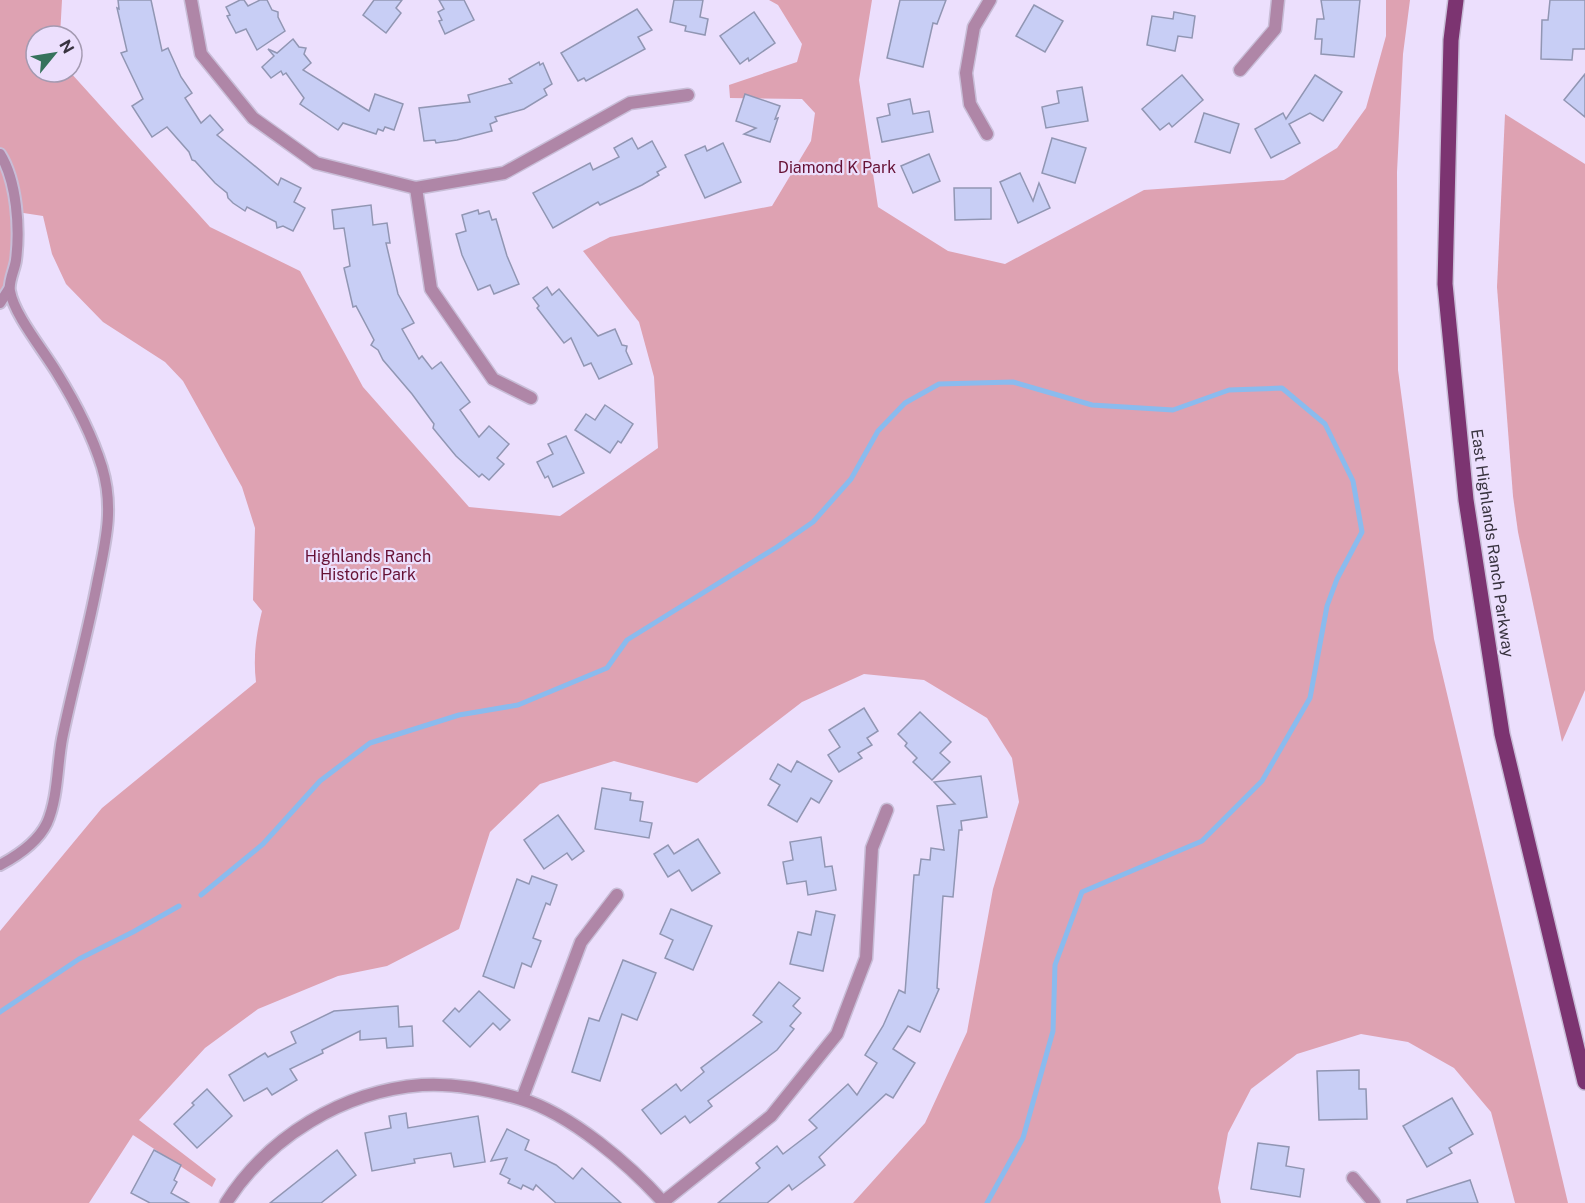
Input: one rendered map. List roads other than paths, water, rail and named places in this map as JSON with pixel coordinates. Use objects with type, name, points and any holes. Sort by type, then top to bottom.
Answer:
[{"type":"main road","name":"East Highlands Ranch Parkway","points":[[1456,0],[1451,40],[1445,284],[1466,500],[1502,734],[1585,1082]]},
{"type":"street","points":[[191,0],[201,54],[253,118],[316,163],[416,188],[504,173],[630,102],[688,95]]},
{"type":"street","points":[[987,134],[970,104],[966,73],[974,27],[990,0]]},
{"type":"street","points":[[1240,70],[1275,29],[1278,0]]},
{"type":"street","points":[[416,188],[431,289],[493,379],[531,398]]},
{"type":"street","points":[[226,1203],[245,1177],[283,1139],[304,1124],[351,1101],[374,1094],[429,1085],[471,1088],[522,1099],[556,1114],[627,1165],[663,1203],[771,1116],[837,1034],[866,958],[872,848],[887,810]]},
{"type":"street","points":[[522,1099],[581,942],[617,895]]},
{"type":"street","points":[[1353,1178],[1374,1203]]},
{"type":"lane","points":[[0,154],[9,178],[16,214],[18,245],[9,289],[0,303]]},
{"type":"lane","points":[[0,865],[16,856],[40,834],[47,822],[62,739],[93,608],[109,523],[108,493],[102,467],[92,441],[58,375],[18,311],[9,289]]},
{"type":"waterway","points":[[201,895],[263,844],[320,781],[370,743],[459,715],[518,705],[607,668],[627,640],[777,547],[813,522],[851,479],[878,431],[905,403],[939,384],[1013,382],[1092,405],[1173,410],[1229,390],[1282,388],[1325,424],[1353,481],[1362,532],[1337,579],[1327,606],[1310,698],[1262,781],[1202,841],[1082,892],[1055,965],[1053,1031],[1023,1138],[987,1203]]},
{"type":"waterway","points":[[0,1012],[79,959],[179,906]]},
{"type":"park label","name":"Diamond K Park","points":[[837,167]]},
{"type":"park label","name":"Highlands Ranch Historic Park","points":[[368,565]]}]
